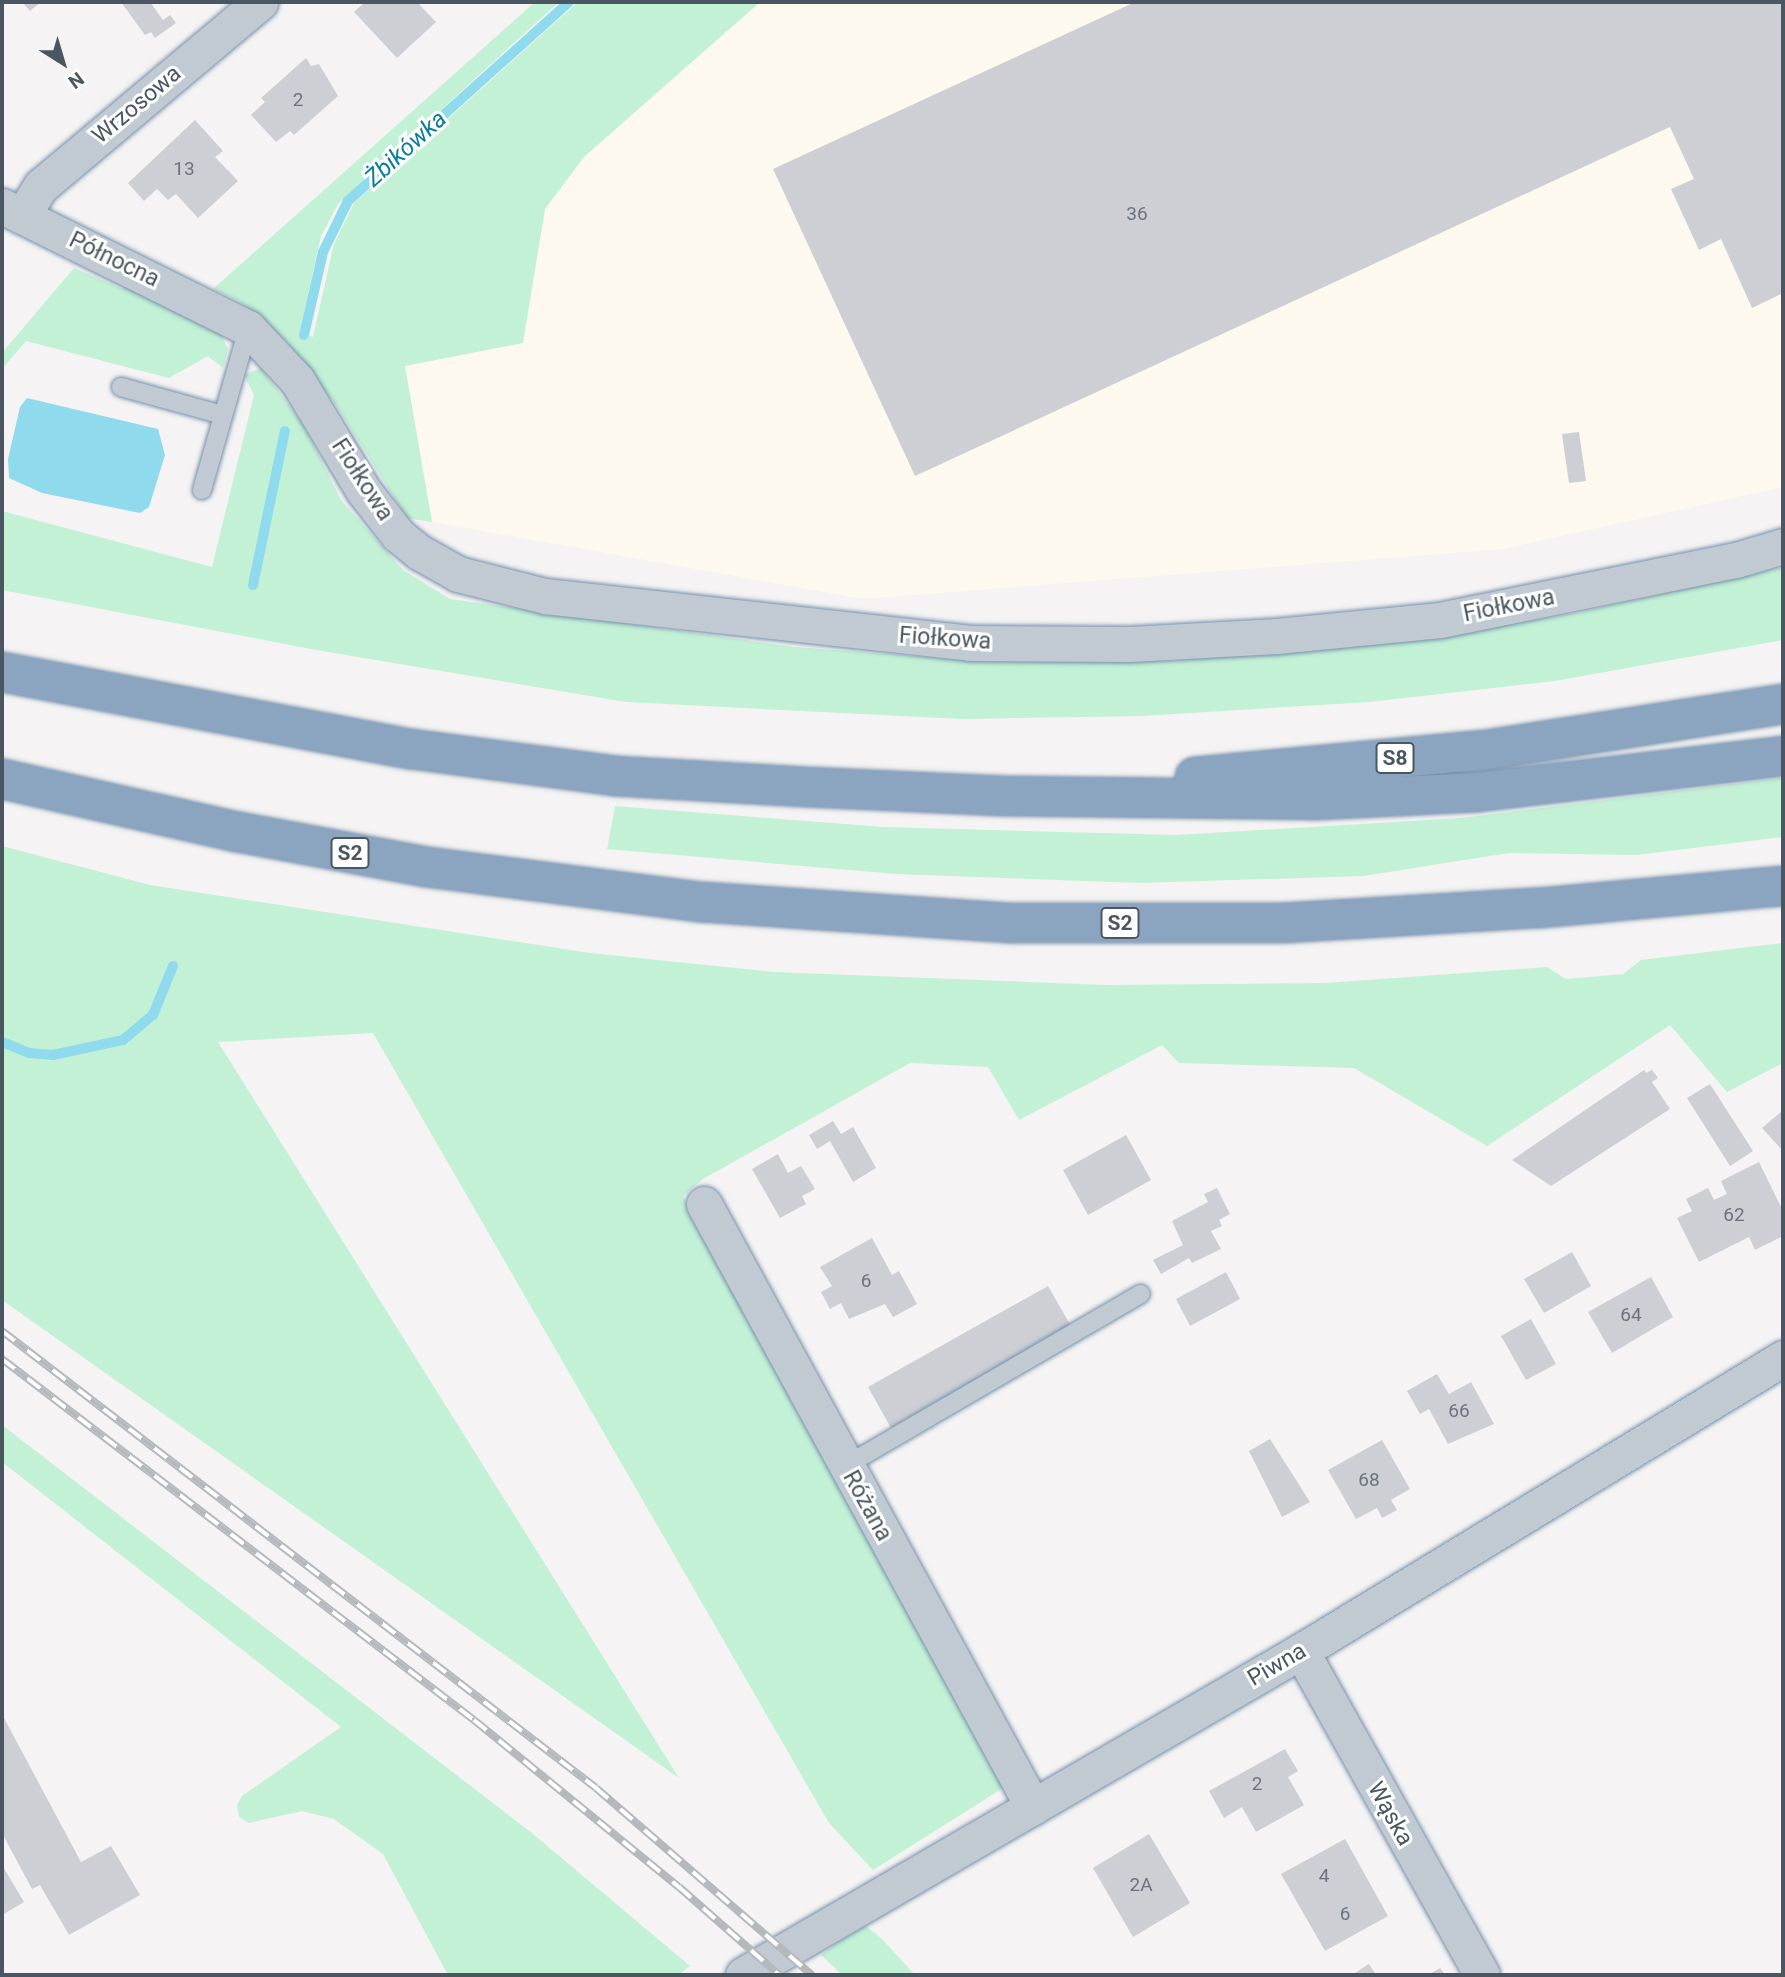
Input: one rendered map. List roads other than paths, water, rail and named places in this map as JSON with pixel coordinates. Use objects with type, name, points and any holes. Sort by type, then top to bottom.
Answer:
[{"type":"highway","points":[[2,672],[411,749],[615,776],[1004,796],[1315,800],[1438,794],[1783,756]]},
{"type":"highway","name":"S8","points":[[1004,796],[1486,750],[1783,704]]},
{"type":"highway","name":"S2","points":[[2,779],[237,832],[427,867],[702,902],[1012,923],[1283,923],[1539,908],[1783,864]]},
{"type":"highway","points":[[1539,908],[1783,886]]},
{"type":"street","name":"Wrzosowa","points":[[12,211],[260,2]]},
{"type":"street","name":"Północna","points":[[12,211],[237,321]]},
{"type":"street","name":"Fiołkowa","points":[[237,321],[297,380],[363,490],[398,535],[458,574],[556,598],[970,643],[1130,644],[1277,636],[1440,620],[1736,560],[1783,546]]},
{"type":"street","name":"Różana","points":[[704,1204],[1033,1807]]},
{"type":"street","name":"Piwna","points":[[754,1969],[1301,1651],[1783,1358]]},
{"type":"street","name":"Wąska","points":[[1301,1651],[1482,1975]]},
{"type":"lane","points":[[202,490],[223,415],[237,321]]},
{"type":"lane","points":[[121,387],[223,415]]},
{"type":"lane","points":[[845,1466],[1141,1294]]},
{"type":"water","points":[[27,398],[158,429],[165,455],[149,507],[140,513],[42,493],[9,478],[8,459],[20,407]]},
{"type":"waterway","name":"Żbikówka","points":[[304,335],[323,252],[348,201],[569,2]]},
{"type":"waterway","name":"Żbikówka","points":[[253,585],[285,431]]},
{"type":"waterway","name":"Żbikówka","points":[[2,1042],[29,1053],[53,1055],[123,1040],[153,1015],[173,966]]},
{"type":"railway","points":[[2,1331],[596,1788],[812,1975]]},
{"type":"railway","points":[[2,1359],[474,1720],[679,1887],[779,1975]]}]
